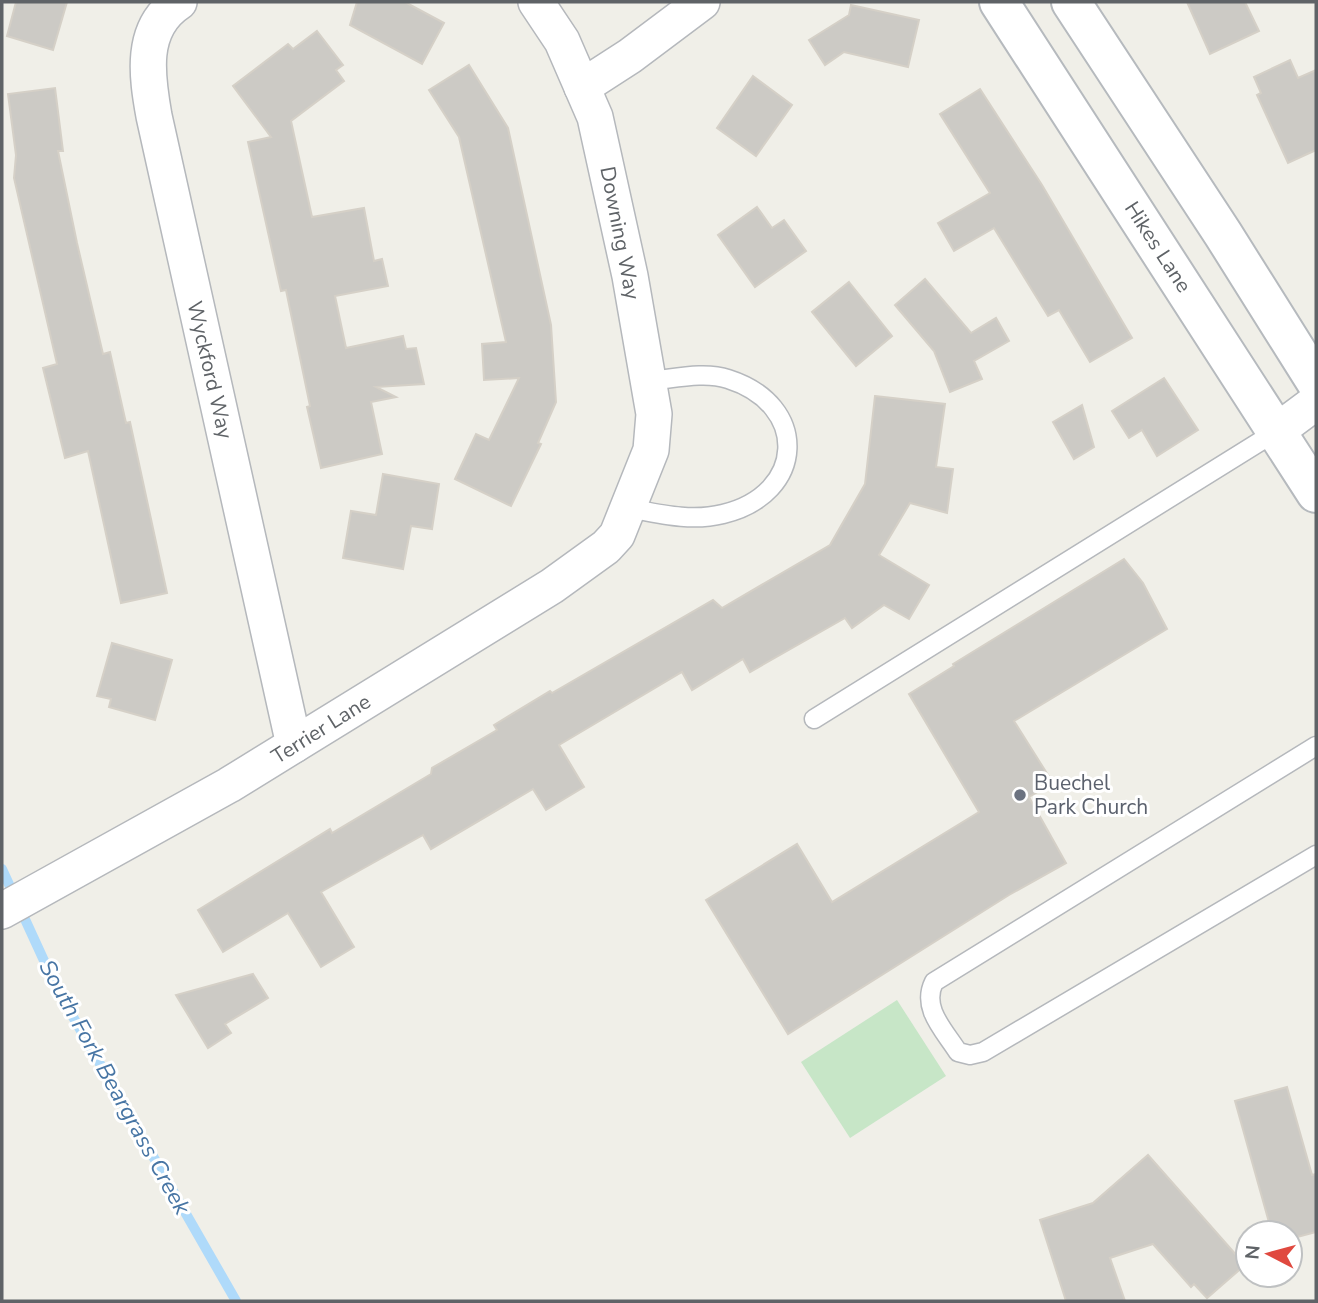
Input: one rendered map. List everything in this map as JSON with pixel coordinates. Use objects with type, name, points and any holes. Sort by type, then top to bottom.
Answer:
[{"type":"main road","name":"Hikes Lane","points":[[999,2],[1316,493]]},
{"type":"main road","points":[[1071,2],[1223,233],[1316,382]]},
{"type":"street","name":"Wyckford Way","points":[[178,2],[160,20],[148,51],[147,78],[294,745]]},
{"type":"street","points":[[537,2],[562,41],[582,87],[630,56],[702,2]]},
{"type":"street","name":"Downing Way","points":[[582,87],[604,152],[654,414],[651,450],[625,516]]},
{"type":"street","points":[[1277,431],[1316,402]]},
{"type":"street","name":"Terrier Lane","points":[[2,911],[229,785],[552,586],[606,547],[617,535],[625,516]]},
{"type":"lane","points":[[625,516],[701,518],[725,514],[770,491],[785,465],[788,448],[786,429],[773,405],[757,392],[726,378],[696,376],[649,381]]},
{"type":"lane","points":[[814,719],[1277,431]]},
{"type":"lane","points":[[1316,746],[934,982],[928,994],[929,1006],[958,1052],[970,1055],[983,1052],[1316,855]]},
{"type":"green space","points":[[897,1000],[946,1076],[850,1138],[801,1062]]},
{"type":"building","points":[[16,2],[67,2],[53,50],[7,36]]},
{"type":"building","points":[[357,2],[405,2],[444,23],[422,64],[350,25]]},
{"type":"building","points":[[1187,2],[1245,2],[1259,31],[1210,54]]},
{"type":"building","points":[[851,5],[919,20],[908,67],[844,52],[825,65],[809,40],[849,15]]},
{"type":"building","points":[[317,31],[343,65],[336,70],[344,81],[291,121],[312,217],[364,208],[374,261],[382,259],[388,286],[335,296],[346,348],[403,336],[406,349],[416,348],[424,384],[376,387],[396,397],[371,402],[382,454],[321,468],[286,290],[281,291],[248,142],[271,137],[233,86],[288,44],[293,49]]},
{"type":"building","points":[[1290,60],[1298,78],[1316,70],[1316,150],[1288,163],[1257,95],[1261,93],[1254,77]]},
{"type":"building","points":[[469,65],[508,128],[551,325],[556,402],[538,443],[541,444],[511,506],[455,479],[476,434],[489,440],[519,378],[484,380],[482,344],[506,342],[459,137],[429,90]]},
{"type":"building","points":[[753,76],[792,105],[756,156],[717,128]]},
{"type":"building","points":[[55,88],[63,151],[58,151],[77,243],[103,354],[110,352],[126,423],[130,422],[167,593],[121,603],[88,451],[65,458],[43,368],[57,364],[14,178],[16,155],[8,94]]},
{"type":"building","points":[[980,89],[1042,185],[1132,338],[1090,362],[1059,310],[1048,316],[994,228],[954,251],[938,223],[990,193],[940,114]]},
{"type":"building","points":[[757,207],[772,228],[784,220],[806,251],[755,287],[718,235]]},
{"type":"building","points":[[925,279],[971,333],[996,318],[1009,341],[974,361],[982,379],[950,392],[934,351],[895,305]]},
{"type":"building","points":[[849,282],[892,336],[856,366],[812,312]]},
{"type":"building","points":[[1164,378],[1198,430],[1157,456],[1142,430],[1129,438],[1112,411]]},
{"type":"building","points":[[875,396],[945,404],[936,467],[953,469],[947,513],[910,503],[879,555],[929,585],[909,619],[884,605],[852,628],[845,618],[750,672],[743,659],[692,690],[682,672],[559,745],[584,787],[546,810],[533,789],[431,849],[423,835],[321,892],[354,947],[321,967],[288,913],[223,952],[198,910],[330,829],[332,833],[431,774],[432,768],[497,730],[494,725],[550,691],[552,693],[713,600],[722,608],[830,545],[865,484]]},
{"type":"building","points":[[1082,405],[1094,447],[1074,459],[1053,422]]},
{"type":"building","points":[[383,474],[439,484],[432,529],[411,526],[403,569],[343,558],[351,511],[376,515]]},
{"type":"building","name":"Buechel Park Church","points":[[1124,559],[1143,583],[1167,629],[1014,721],[1053,783],[1029,797],[1066,863],[1009,895],[788,1034],[706,900],[797,844],[832,902],[979,812],[909,694]]},
{"type":"building","points":[[112,643],[172,660],[155,720],[109,707],[111,699],[97,696]]},
{"type":"building","points":[[253,974],[268,998],[225,1024],[231,1033],[208,1048],[176,995]]},
{"type":"building","points":[[1287,1087],[1312,1175],[1316,1174],[1316,1232],[1304,1235],[1304,1219],[1268,1219],[1235,1101]]},
{"type":"building","points":[[1148,1155],[1234,1253],[1234,1275],[1207,1298],[1194,1284],[1191,1287],[1153,1244],[1110,1258],[1125,1301],[1066,1301],[1040,1220],[1093,1203]]},
{"type":"waterway","name":"South Fork Beargrass Creek","points":[[2,869],[57,989],[236,1301]]},
{"type":"place","name":"Buechel Park Church","points":[[1020,795]]}]
